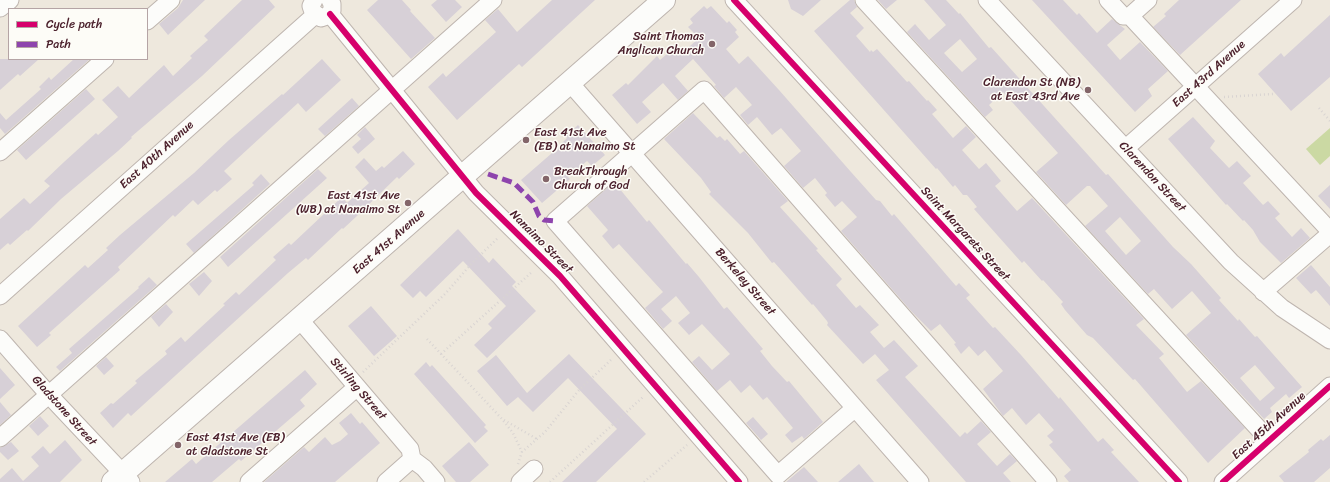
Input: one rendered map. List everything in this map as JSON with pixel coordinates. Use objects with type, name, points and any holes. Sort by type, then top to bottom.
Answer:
[{"type":"main road","name":"East 41st Avenue","points":[[122,479],[300,320],[664,0]]},
{"type":"street","points":[[0,8],[10,0]]},
{"type":"street","points":[[148,20],[171,0]]},
{"type":"street","points":[[0,438],[370,110],[392,88],[493,0]]},
{"type":"street","name":"Saint Margarets Street","points":[[734,0],[1180,482]]},
{"type":"street","points":[[864,0],[1269,440]]},
{"type":"street","points":[[1108,0],[1123,16],[1130,16],[1148,0]]},
{"type":"street","name":"East 43rd Avenue","points":[[1126,148],[1200,91],[1293,0]]},
{"type":"street","name":"Clarendon Street","points":[[992,2],[1231,262],[1263,292],[1292,316],[1330,340]]},
{"type":"street","name":"Nanaimo Street","points":[[325,5],[476,193],[560,276],[739,482]]},
{"type":"street","name":"East 40th Avenue","points":[[0,296],[325,5]]},
{"type":"street","points":[[1130,16],[1330,231]]},
{"type":"street","points":[[0,152],[104,60]]},
{"type":"street","name":"Berkeley Street","points":[[570,83],[920,482]]},
{"type":"street","points":[[855,408],[778,475],[555,221],[704,90],[1048,482]]},
{"type":"street","points":[[1263,292],[1330,234]]},
{"type":"street","name":"Stirling Street","points":[[300,320],[360,379],[410,449],[412,459]]},
{"type":"street","name":"Gladstone Street","points":[[0,339],[122,479]]},
{"type":"street","points":[[249,482],[360,379]]},
{"type":"street","name":"East 45th Avenue","points":[[1223,482],[1330,386]]},
{"type":"street","points":[[386,482],[412,459],[424,468],[436,482]]},
{"type":"path","points":[[1200,91],[1216,98],[1274,94]]},
{"type":"path","points":[[1319,108],[1330,121]]},
{"type":"path","points":[[360,379],[446,293],[472,263],[499,237]]},
{"type":"path","points":[[440,354],[533,271]]},
{"type":"path","points":[[427,339],[502,419],[513,433],[522,452]]},
{"type":"path","points":[[524,474],[518,465],[522,452],[546,432],[579,390],[612,358]]},
{"type":"path","points":[[550,482],[644,396]]},
{"type":"path","points":[[502,419],[538,439]]},
{"type":"path","points":[[644,482],[687,445]]},
{"type":"green space","points":[[1330,128],[1330,156],[1320,165],[1306,149]]},
{"type":"building","points":[[183,0],[205,0],[168,35],[159,24],[178,8]]},
{"type":"building","points":[[242,0],[269,0],[275,7],[202,76],[131,137],[132,138],[118,151],[61,199],[28,231],[27,230],[10,245],[8,243],[0,250],[0,219],[24,198],[30,204],[50,186],[44,181],[96,133],[98,135],[118,117],[102,100],[118,86],[129,98],[164,65],[173,76],[192,58],[190,56],[208,40],[204,36]]},
{"type":"building","points":[[378,0],[402,0],[435,38],[411,59],[367,10]]},
{"type":"building","points":[[437,0],[455,0],[462,7],[446,22],[431,5]]},
{"type":"building","points":[[552,0],[595,0],[522,67],[519,64],[457,120],[428,87],[443,73],[446,77],[496,32],[485,20],[498,9],[517,32]]},
{"type":"building","points":[[788,0],[821,0],[803,16],[791,9]]},
{"type":"building","points":[[850,0],[854,0],[857,7],[850,13],[864,28],[856,36],[870,52],[871,50],[873,52],[877,49],[907,82],[909,81],[927,101],[928,100],[937,110],[932,114],[953,138],[966,126],[976,137],[962,150],[979,169],[986,163],[1001,181],[995,186],[1017,211],[1032,198],[1144,319],[1136,325],[1164,354],[1159,358],[1187,392],[1201,381],[1245,428],[1208,463],[1135,379],[1133,380],[1093,338],[1087,335],[1065,310],[1061,304],[1063,302],[1024,261],[1022,263],[974,209],[977,207],[967,195],[963,195],[955,185],[953,187],[937,168],[936,169],[814,31]]},
{"type":"building","points":[[878,0],[897,0],[886,9]]},
{"type":"building","points":[[924,0],[946,0],[959,14],[960,13],[989,48],[991,47],[1106,175],[1108,174],[1173,247],[1191,264],[1221,298],[1219,300],[1238,321],[1239,319],[1255,337],[1257,336],[1302,387],[1289,398],[1286,394],[1270,408],[1272,412],[1264,419],[1186,335],[1211,313],[1192,291],[1172,309],[1154,289],[1148,294],[1085,226],[1108,206],[1090,186],[1087,186],[1066,205],[1036,172],[1058,153],[1003,92],[989,105],[993,110],[985,117],[907,32],[915,24],[929,40],[946,25]],"holes":[[[960,39],[977,59],[962,72],[944,53]],[[1120,217],[1141,241],[1126,255],[1105,231]],[[1255,365],[1275,388],[1260,401],[1240,378]]]},
{"type":"building","points":[[1032,0],[1063,0],[1077,15],[1079,13],[1097,33],[1112,19],[1125,29],[1107,45],[1120,60],[1140,42],[1168,71],[1148,89],[1152,96],[1135,112]]},
{"type":"building","points":[[1179,0],[1241,0],[1180,55],[1153,27],[1166,16],[1164,14]]},
{"type":"building","points":[[704,6],[707,9],[711,6],[727,23],[729,21],[737,30],[735,32],[739,37],[726,49],[739,64],[748,56],[876,200],[880,201],[892,216],[894,214],[956,286],[959,283],[970,295],[966,298],[993,328],[995,327],[1059,399],[1060,397],[1098,442],[1103,438],[1114,450],[1111,452],[1139,482],[1069,482],[1064,476],[1071,470],[1049,445],[1053,442],[1047,436],[1054,430],[1039,413],[1026,425],[1012,408],[1003,416],[983,389],[1003,371],[985,350],[978,356],[969,346],[961,354],[954,344],[956,343],[940,324],[931,331],[912,312],[841,231],[857,217],[842,201],[835,207],[825,195],[827,193],[815,178],[803,188],[784,166],[801,151],[781,128],[772,135],[757,117],[748,125],[740,115],[752,105],[736,87],[724,98],[714,86],[716,85],[693,59],[675,76],[688,91],[678,100],[663,83],[642,102],[651,112],[637,124],[612,95],[626,83],[628,85],[657,56],[660,60],[675,47],[681,54],[699,38],[688,27],[693,23],[690,19]]},
{"type":"building","points":[[1330,15],[1330,77],[1291,111],[1258,74],[1281,53],[1284,57]]},
{"type":"building","points":[[0,59],[38,60],[20,76],[18,74],[0,90]]},
{"type":"building","points":[[322,59],[341,80],[306,112],[298,103],[224,171],[232,179],[217,192],[215,190],[198,205],[193,200],[175,217],[173,215],[118,267],[120,270],[49,333],[51,335],[37,347],[18,326],[85,265],[88,268],[108,250],[106,248],[120,235],[194,173],[229,140],[282,94],[283,95]]},
{"type":"building","points":[[73,60],[89,60],[5,134],[0,128],[0,113],[6,120],[41,89],[39,87],[49,77],[51,80]]},
{"type":"building","points":[[86,89],[95,99],[26,160],[17,150]]},
{"type":"building","points":[[352,98],[359,106],[325,136],[318,129]]},
{"type":"building","points":[[693,113],[717,138],[720,136],[725,141],[727,139],[740,154],[744,151],[788,201],[780,207],[818,249],[816,250],[842,279],[836,285],[856,308],[860,305],[879,325],[870,332],[884,348],[894,340],[918,366],[905,377],[960,437],[965,432],[967,434],[981,421],[991,432],[977,444],[997,466],[1010,454],[1017,461],[1003,473],[1011,482],[966,482],[876,380],[889,370],[875,354],[863,364],[827,325],[827,321],[813,304],[812,305],[774,262],[772,263],[748,233],[709,194],[711,192],[701,178],[664,139]]},
{"type":"building","points":[[1193,117],[1215,141],[1210,148],[1229,168],[1237,161],[1251,176],[1243,183],[1263,205],[1268,201],[1280,214],[1275,218],[1292,237],[1301,228],[1310,238],[1281,263],[1260,242],[1253,230],[1244,220],[1243,221],[1227,204],[1226,205],[1168,139]]},
{"type":"building","points":[[578,125],[605,155],[592,166],[587,161],[568,177],[570,179],[542,203],[521,180],[552,153],[567,138],[566,136]]},
{"type":"building","points":[[365,127],[375,139],[358,154],[352,147],[361,139],[357,135]]},
{"type":"building","points":[[403,151],[415,164],[399,179],[397,177],[308,260],[306,258],[288,273],[131,416],[128,413],[113,428],[100,413],[137,383],[135,381],[167,354],[165,351],[181,337],[185,342],[225,305],[223,304],[236,292],[239,295],[276,260],[273,257],[289,243],[291,245],[342,197],[347,203],[369,183],[355,167],[364,158],[376,171],[382,166],[384,168]]},
{"type":"building","points":[[318,169],[327,178],[228,267],[220,257]]},
{"type":"building","points":[[261,174],[270,184],[194,253],[186,244],[254,185],[252,183]]},
{"type":"building","points":[[614,182],[647,222],[649,220],[686,264],[687,263],[724,309],[727,307],[763,349],[760,351],[772,366],[787,382],[789,381],[823,422],[804,439],[802,436],[792,443],[785,435],[793,428],[767,397],[763,400],[750,385],[741,393],[730,380],[717,391],[692,362],[699,356],[712,370],[730,354],[702,324],[689,335],[678,323],[690,313],[676,296],[661,309],[672,321],[663,329],[645,308],[663,292],[619,244],[613,249],[602,236],[608,230],[587,206]]},
{"type":"building","points":[[1330,185],[1330,209],[1318,196]]},
{"type":"building","points":[[458,229],[489,263],[493,258],[516,282],[512,286],[536,311],[487,358],[474,345],[492,328],[488,324],[506,306],[463,261],[426,297],[420,291],[413,298],[400,285]]},
{"type":"building","points":[[1311,265],[1330,287],[1330,306],[1316,290],[1311,294],[1296,278]]},
{"type":"building","points":[[204,272],[212,281],[199,296],[189,284]]},
{"type":"building","points":[[149,277],[157,285],[60,371],[56,367],[72,353],[69,349],[139,288],[138,287]]},
{"type":"building","points":[[166,304],[173,312],[159,327],[151,317]]},
{"type":"building","points":[[371,306],[397,336],[374,356],[348,326]]},
{"type":"building","points":[[569,354],[646,434],[596,482],[562,482],[617,429],[568,378],[533,412],[518,397],[507,406],[477,371],[496,355],[527,393]]},
{"type":"building","points":[[106,357],[114,366],[104,375],[96,366]]},
{"type":"building","points":[[426,362],[430,367],[432,365],[486,425],[484,427],[488,431],[475,443],[414,374]]},
{"type":"building","points":[[0,368],[15,385],[0,399]]},
{"type":"building","points":[[305,370],[317,384],[300,400],[305,406],[241,461],[239,459],[212,482],[165,482],[192,459],[196,464]]},
{"type":"building","points":[[0,402],[11,415],[0,425]]},
{"type":"building","points":[[351,413],[360,424],[362,422],[380,443],[335,482],[264,482],[304,447],[309,452],[325,437],[332,445],[340,441],[348,434],[339,423]]},
{"type":"building","points":[[40,416],[49,426],[38,436],[29,426]]},
{"type":"building","points":[[753,417],[768,434],[761,440],[746,423]]},
{"type":"building","points":[[1330,435],[1330,468],[1314,482],[1284,482],[1279,476],[1309,452],[1308,450],[1321,439],[1323,441]]},
{"type":"building","points":[[65,440],[82,460],[60,482],[0,482],[0,479],[12,468],[23,481],[39,466],[31,457],[43,446],[50,454]]},
{"type":"building","points":[[11,442],[19,451],[8,460],[0,452],[0,448]]},
{"type":"building","points":[[469,442],[489,465],[470,482],[456,482],[442,466]]},
{"type":"building","points":[[859,464],[874,482],[838,482]]},
{"type":"building","points":[[804,467],[818,482],[786,482]]},
{"type":"marked path","points":[[488,174],[514,183],[533,202],[539,216],[544,220],[555,221]]},
{"type":"cycle path","points":[[734,0],[1179,482]]},
{"type":"cycle path","points":[[330,14],[476,193],[560,276],[739,482]]},
{"type":"cycle path","points":[[1223,482],[1330,386]]},
{"type":"place","name":"Saint Thomas Anglican Church","points":[[712,44]]},
{"type":"place","name":"Clarendon St (NB) at East 43rd Ave","points":[[1088,90]]},
{"type":"place","name":"East 41st Ave (EB) at Nanaimo St","points":[[526,140]]},
{"type":"place","name":"BreakThrough Church of God","points":[[546,179]]},
{"type":"place","name":"East 41st Ave (WB) at Nanaimo St","points":[[408,203]]},
{"type":"place","name":"East 41st Ave (EB) at Gladstone St","points":[[178,445]]}]
